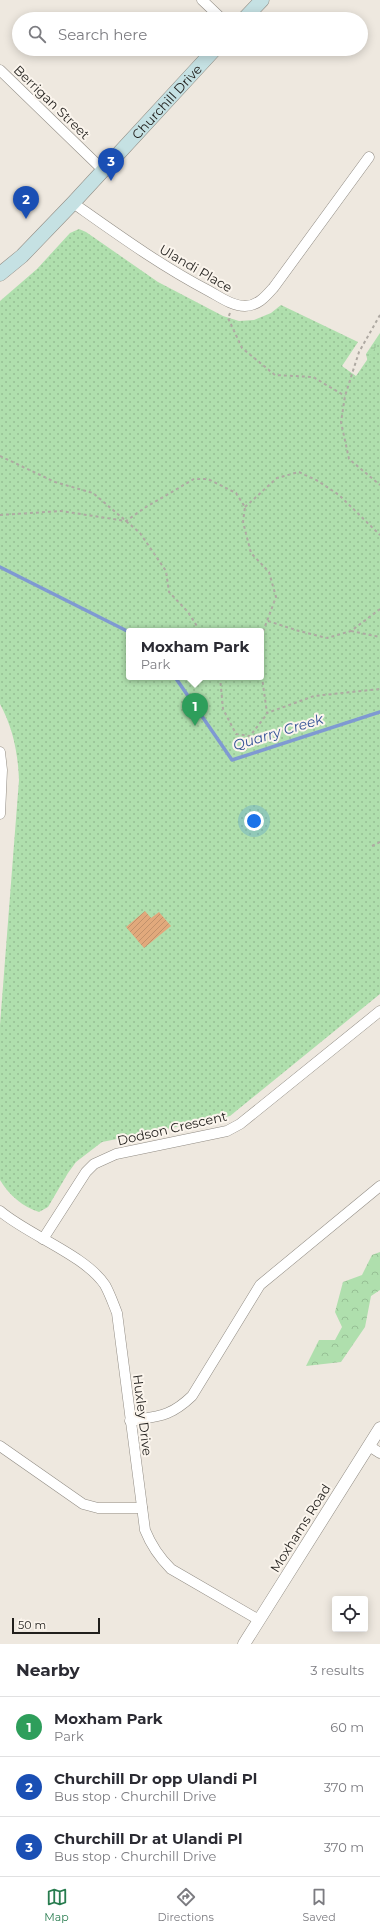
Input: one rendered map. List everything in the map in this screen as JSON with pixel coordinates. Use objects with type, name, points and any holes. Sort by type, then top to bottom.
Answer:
[{"type":"main road","points":[[251,12],[262,0]]},
{"type":"main road","name":"Churchill Drive","points":[[0,274],[22,256],[73,203],[209,56]]},
{"type":"street","points":[[202,0],[215,12]]},
{"type":"street","name":"Berrigan Street","points":[[0,70],[103,170]]},
{"type":"street","name":"Ulandi Place","points":[[73,203],[145,254],[183,278],[234,305],[246,306],[256,304],[266,297],[369,157]]},
{"type":"street","points":[[0,752],[2,770],[0,814]]},
{"type":"street","name":"Dodson Crescent","points":[[43,1239],[86,1172],[94,1164],[116,1154],[227,1131],[240,1124],[380,1012]]},
{"type":"street","points":[[130,1421],[162,1415],[179,1409],[192,1396],[260,1285],[380,1186]]},
{"type":"street","name":"Huxley Drive","points":[[0,1211],[85,1265],[104,1284],[111,1298],[117,1313],[145,1530],[160,1558],[171,1569],[259,1620]]},
{"type":"street","name":"Moxhams Road","points":[[244,1644],[380,1428]]},
{"type":"street","points":[[0,1446],[83,1504],[98,1508],[142,1508]]},
{"type":"street","points":[[369,1446],[380,1453]]},
{"type":"path","points":[[234,305],[228,318],[242,348],[275,375],[313,377],[345,396]]},
{"type":"path","points":[[380,315],[359,352],[345,396],[341,422],[349,458],[380,485]]},
{"type":"path","points":[[0,456],[55,482],[93,493],[140,533],[166,571],[169,592],[188,612],[198,628]]},
{"type":"path","points":[[264,630],[276,597],[269,572],[251,553],[243,522],[245,507],[276,478],[299,472],[318,481],[339,495],[380,535]]},
{"type":"path","points":[[0,515],[61,511],[126,521],[146,507],[194,479],[208,479],[236,493],[245,507]]},
{"type":"path","points":[[268,621],[327,638],[350,631],[380,609]]},
{"type":"path","points":[[350,631],[380,637]]},
{"type":"path","points":[[220,680],[223,710],[236,734],[250,736],[267,714],[314,696],[380,689]]},
{"type":"path","points":[[262,680],[267,714]]},
{"type":"path","points":[[372,846],[380,842]]},
{"type":"green space","points":[[79,229],[86,232],[158,282],[223,316],[239,321],[254,320],[271,313],[281,305],[358,342],[342,366],[356,376],[380,341],[380,994],[230,1116],[102,1142],[76,1162],[48,1207],[39,1212],[27,1207],[17,1200],[0,1180],[0,1025],[19,780],[14,741],[5,713],[0,704],[0,301],[37,269],[70,233]]},
{"type":"green space","points":[[380,333],[380,396],[375,395],[366,354]]},
{"type":"green space","points":[[380,1252],[380,1290],[371,1296],[365,1327],[341,1362],[306,1366],[319,1340],[335,1340],[342,1327],[335,1312],[343,1282],[362,1275],[372,1255]]},
{"type":"building","points":[[145,911],[151,918],[159,912],[171,926],[144,948],[126,927]]},
{"type":"waterway","name":"Quarry Creek","points":[[0,567],[126,630]]},
{"type":"waterway","name":"Quarry Creek","points":[[177,680],[232,760],[380,712]]},
{"type":"place","name":"Churchill Dr at Ulandi Pl","points":[[111,181]]},
{"type":"place","name":"Churchill Dr opp Ulandi Pl","points":[[26,219]]},
{"type":"place","name":"Moxham Park","points":[[195,726]]}]
